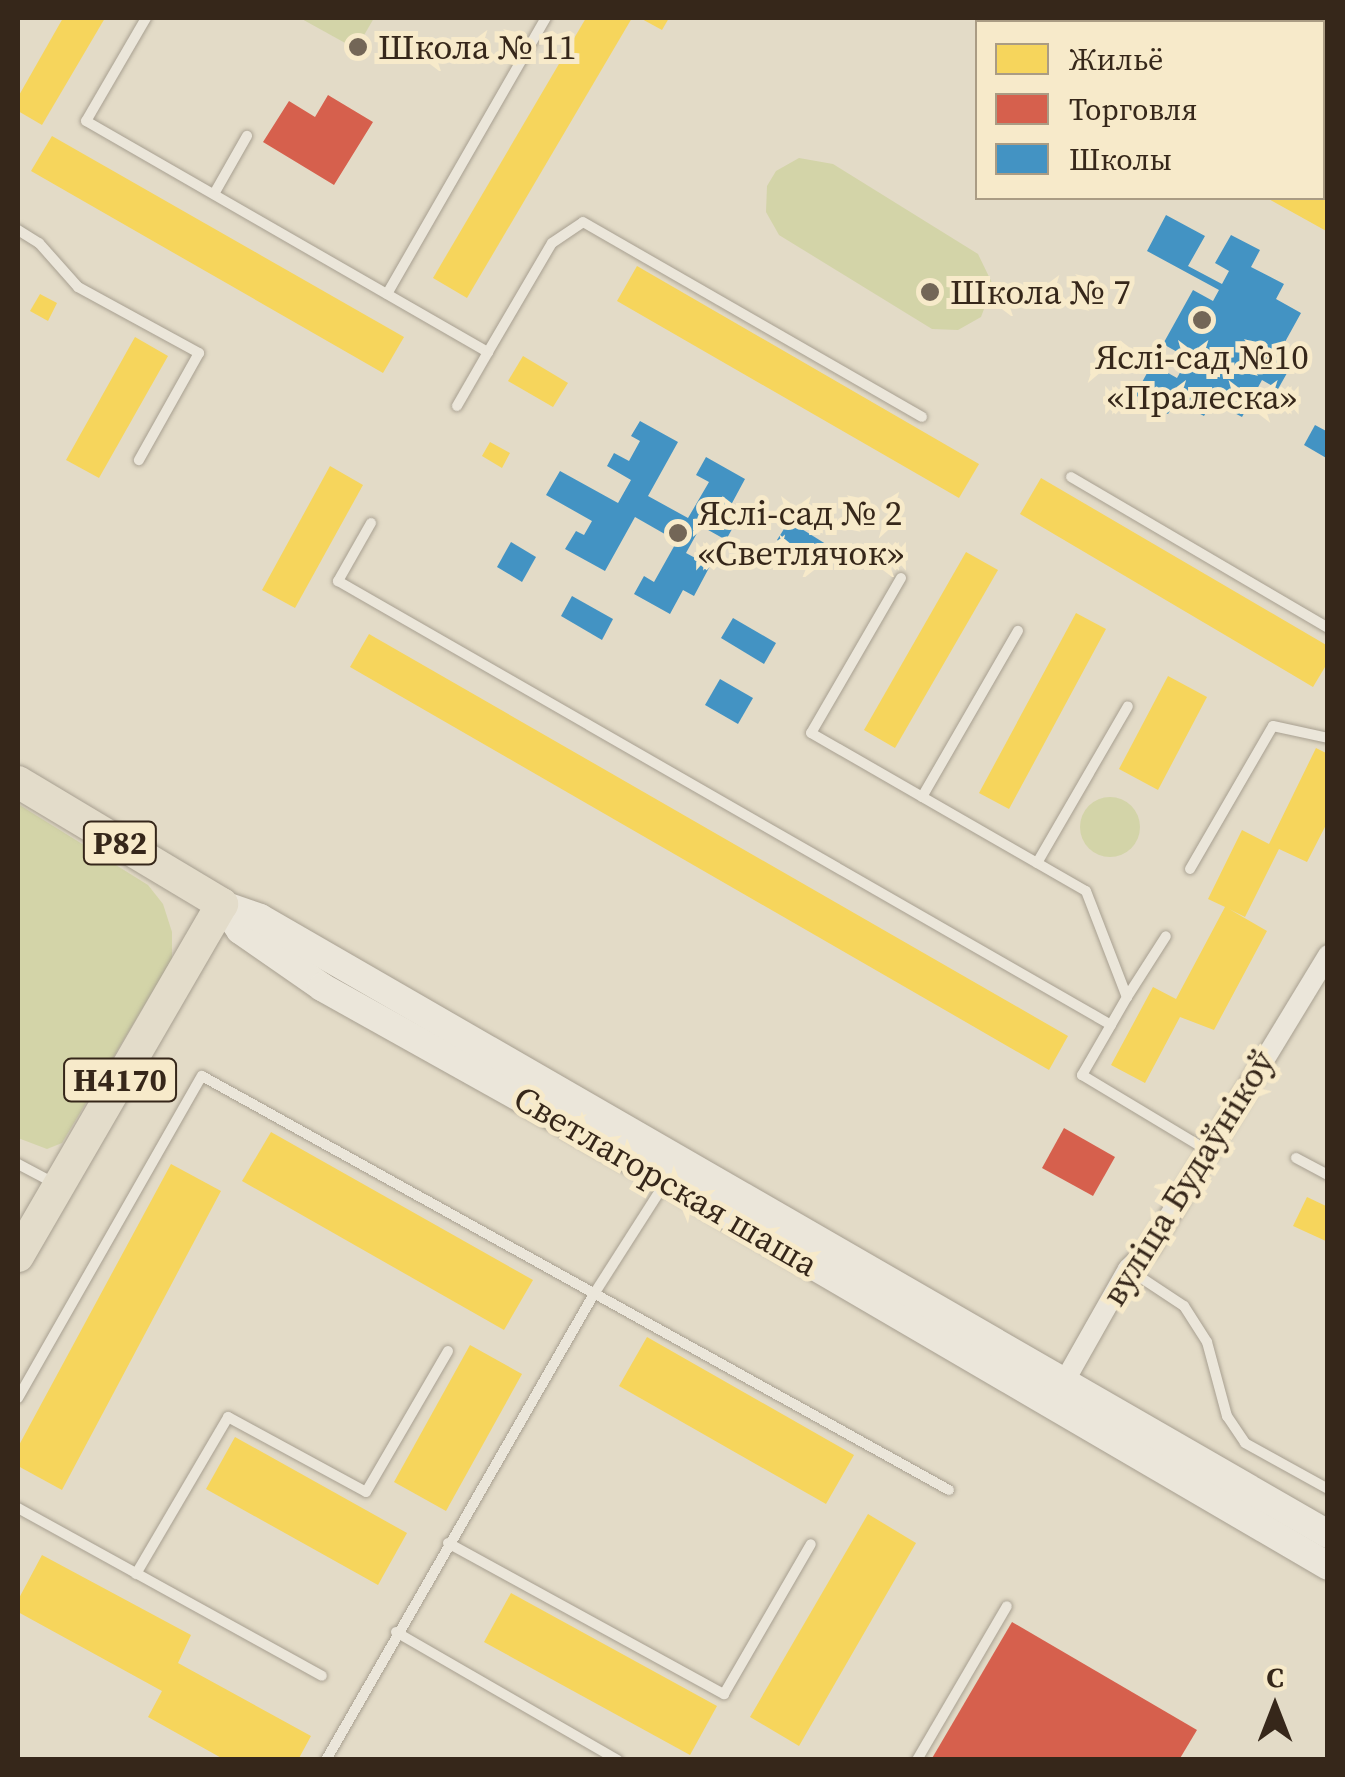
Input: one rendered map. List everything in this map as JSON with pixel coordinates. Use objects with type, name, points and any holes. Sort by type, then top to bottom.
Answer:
[{"type":"main road","name":"Светлагорская шаша","points":[[18,782],[222,904],[240,930],[322,987],[1058,1393],[1328,1566]]},
{"type":"main road","name":"Н4170","points":[[18,1256],[222,904]]},
{"type":"main road","points":[[222,904],[260,918],[1058,1393],[1328,1534]]},
{"type":"street","name":"вуліца Будаўнікоў","points":[[1058,1393],[1128,1268],[1150,1248],[1328,955]]},
{"type":"lane","points":[[146,18],[86,120],[488,352]]},
{"type":"lane","points":[[387,294],[546,18]]},
{"type":"lane","points":[[214,194],[247,136]]},
{"type":"lane","points":[[458,406],[552,242],[582,222],[922,418]]},
{"type":"lane","points":[[18,230],[40,242],[78,288],[199,353],[139,460]]},
{"type":"lane","points":[[1071,477],[1328,628]]},
{"type":"lane","points":[[371,523],[338,581],[1110,1025]]},
{"type":"lane","points":[[901,578],[811,733],[1086,891],[1127,998]]},
{"type":"lane","points":[[922,796],[1018,631]]},
{"type":"lane","points":[[1037,863],[1128,706]]},
{"type":"lane","points":[[1190,869],[1273,726],[1328,738]]},
{"type":"lane","points":[[1166,936],[1082,1076],[1207,1150]]},
{"type":"lane","points":[[18,1398],[202,1076],[949,1490]]},
{"type":"lane","points":[[1296,1158],[1328,1175]]},
{"type":"lane","points":[[18,1164],[58,1185]]},
{"type":"lane","points":[[326,1760],[396,1632],[594,1294],[667,1180]]},
{"type":"lane","points":[[1128,1268],[1184,1306],[1207,1342],[1227,1416],[1246,1443],[1328,1489]]},
{"type":"lane","points":[[136,1574],[228,1416],[366,1492],[448,1351]]},
{"type":"lane","points":[[18,1508],[322,1676]]},
{"type":"lane","points":[[448,1544],[724,1694],[811,1544]]},
{"type":"lane","points":[[917,1760],[1007,1606]]},
{"type":"lane","points":[[396,1632],[618,1760]]},
{"type":"green space","points":[[300,18],[374,18],[356,49]]},
{"type":"green space","points":[[799,158],[833,164],[978,254],[993,285],[981,317],[958,330],[932,329],[779,235],[766,212],[767,186],[776,171]]},
{"type":"green space","points":[[1110,797],[1131,806],[1140,827],[1131,848],[1110,857],[1089,848],[1080,827],[1089,806]]},
{"type":"green space","points":[[18,804],[148,885],[163,904],[172,932],[172,959],[62,1143],[47,1149],[18,1138]]},
{"type":"building: Жильё","points":[[63,18],[105,18],[42,125],[18,111],[18,97]]},
{"type":"building: Жильё","points":[[586,18],[632,18],[467,298],[433,278]]},
{"type":"building: Жильё","points":[[640,18],[669,18],[662,30]]},
{"type":"building: Жильё","points":[[1328,18],[1328,50],[1325,20],[1300,20]]},
{"type":"building: Жильё","points":[[52,136],[404,337],[383,373],[31,171]]},
{"type":"building: Жильё","points":[[1325,180],[1328,182],[1328,232],[1271,200],[1325,200]]},
{"type":"building: Жильё","points":[[637,266],[979,464],[959,498],[617,301]]},
{"type":"building: Жильё","points":[[40,294],[57,303],[48,321],[30,311]]},
{"type":"building: Жильё","points":[[135,337],[168,356],[99,478],[66,460]]},
{"type":"building: Жильё","points":[[523,356],[568,383],[553,407],[508,381]]},
{"type":"building: Жильё","points":[[490,442],[510,453],[502,468],[482,456]]},
{"type":"building: Жильё","points":[[330,466],[363,485],[295,608],[262,590]]},
{"type":"building: Жильё","points":[[1041,478],[1328,646],[1328,662],[1313,687],[1020,514]]},
{"type":"building: Жильё","points":[[966,552],[998,570],[895,748],[864,730]]},
{"type":"building: Жильё","points":[[1076,613],[1106,629],[1009,809],[979,793]]},
{"type":"building: Жильё","points":[[369,634],[1068,1036],[1049,1070],[350,667]]},
{"type":"building: Жильё","points":[[1168,676],[1207,697],[1158,790],[1119,769]]},
{"type":"building: Жильё","points":[[1316,748],[1328,754],[1328,821],[1307,862],[1279,849],[1245,917],[1229,909],[1267,931],[1214,1030],[1180,1017],[1145,1083],[1111,1065],[1153,987],[1176,999],[1225,907],[1208,899],[1242,830],[1269,844]]},
{"type":"building: Жильё","points":[[271,1132],[533,1280],[504,1330],[242,1181]]},
{"type":"building: Жильё","points":[[171,1164],[221,1191],[62,1490],[18,1466],[18,1447]]},
{"type":"building: Жильё","points":[[1307,1197],[1328,1207],[1328,1242],[1293,1226]]},
{"type":"building: Жильё","points":[[647,1337],[854,1455],[826,1504],[619,1386]]},
{"type":"building: Жильё","points":[[470,1345],[522,1374],[446,1511],[394,1482]]},
{"type":"building: Жильё","points":[[235,1437],[407,1533],[378,1585],[206,1489]]},
{"type":"building: Жильё","points":[[868,1514],[916,1543],[799,1746],[750,1717]]},
{"type":"building: Жильё","points":[[42,1555],[191,1635],[178,1663],[311,1736],[298,1760],[225,1760],[148,1717],[162,1691],[18,1612],[18,1600]]},
{"type":"building: Жильё","points":[[511,1593],[717,1706],[690,1755],[484,1642]]},
{"type":"building: Торговля","points":[[328,95],[373,122],[334,185],[263,142],[289,101],[315,117]]},
{"type":"building: Торговля","points":[[1064,1128],[1115,1157],[1093,1196],[1042,1168]]},
{"type":"building: Торговля","points":[[1012,1622],[1197,1730],[1179,1760],[931,1760]]},
{"type":"building: Школы","points":[[994,18],[1127,18],[1127,20]]},
{"type":"building: Школы","points":[[1166,215],[1205,236],[1188,266],[1222,284],[1229,271],[1215,263],[1231,235],[1260,250],[1251,267],[1284,284],[1276,299],[1301,313],[1280,351],[1295,359],[1278,389],[1262,380],[1242,417],[1212,401],[1204,416],[1176,401],[1168,414],[1135,395],[1152,364],[1177,378],[1188,358],[1163,344],[1193,290],[1213,301],[1219,290],[1147,251]]},
{"type":"building: Школы","points":[[640,421],[678,442],[648,496],[688,518],[709,482],[696,475],[706,457],[745,479],[731,505],[742,511],[726,540],[701,526],[686,553],[710,566],[694,596],[683,590],[670,614],[634,594],[644,576],[654,582],[677,541],[635,517],[605,571],[565,549],[576,531],[584,535],[592,521],[546,495],[560,471],[618,503],[631,480],[607,466],[614,453],[629,461],[640,441],[631,436]]},
{"type":"building: Школы","points":[[1315,425],[1328,432],[1328,459],[1304,445]]},
{"type":"building: Школы","points":[[789,521],[829,546],[817,564],[777,540]]},
{"type":"building: Школы","points":[[511,542],[536,557],[522,582],[497,567]]},
{"type":"building: Школы","points":[[572,596],[613,619],[602,640],[561,616]]},
{"type":"building: Школы","points":[[733,618],[776,643],[764,664],[721,638]]},
{"type":"building: Школы","points":[[720,679],[753,698],[738,724],[705,705]]},
{"type":"place","name":"Школа № 11","points":[[358,47]]},
{"type":"place","name":"Школа № 7","points":[[930,292]]},
{"type":"place","name":"Яслі-сад №10 «Пралеска»","points":[[1202,320]]},
{"type":"place","name":"Яслі-сад № 2 «Светлячок»","points":[[678,533]]}]
